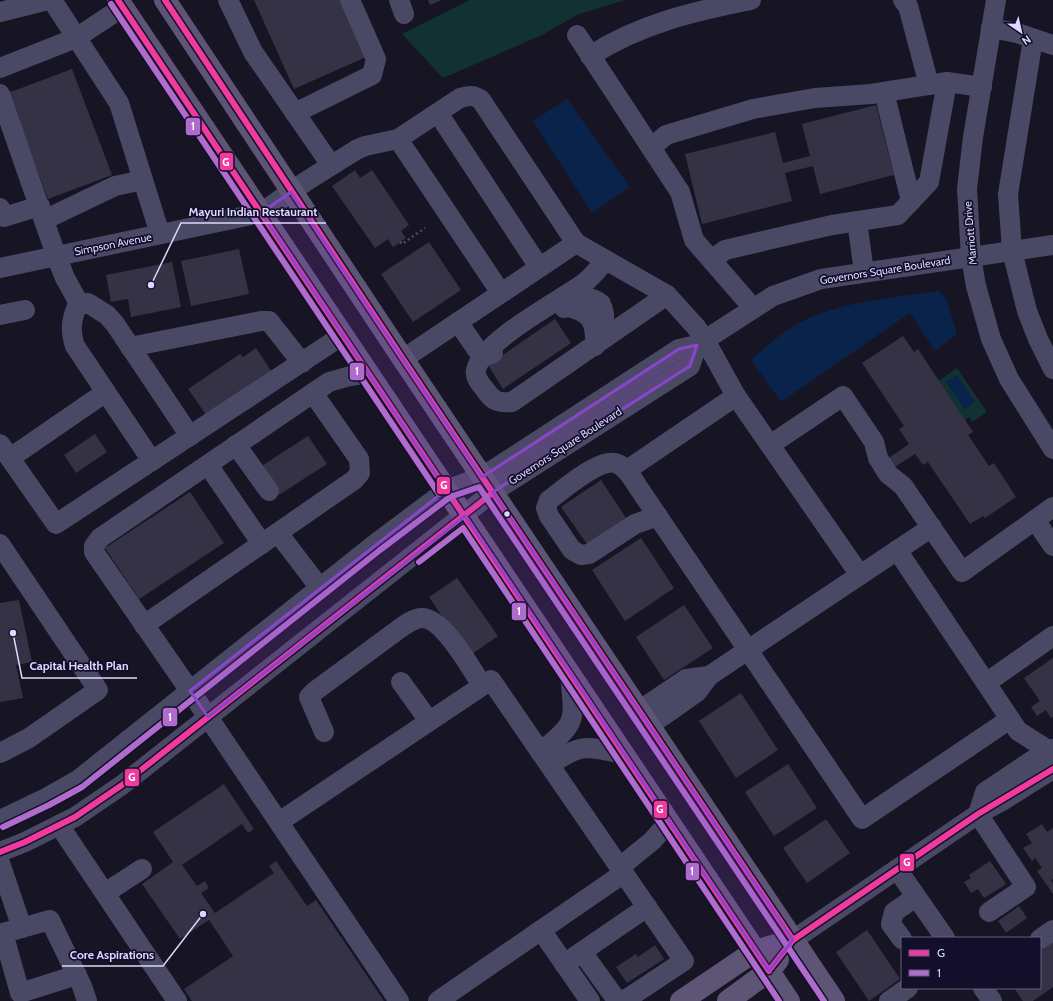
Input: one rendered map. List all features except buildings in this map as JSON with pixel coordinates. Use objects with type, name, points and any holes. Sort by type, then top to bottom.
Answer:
[{"type":"main road","points":[[165,0],[291,192],[834,1001]]},
{"type":"main road","points":[[120,4],[789,1001]]},
{"type":"main road","points":[[681,1001],[755,951],[793,940]]},
{"type":"main road","points":[[728,1001],[769,972],[793,940]]},
{"type":"street","points":[[0,12],[48,0]]},
{"type":"street","points":[[52,0],[119,103],[160,234]]},
{"type":"street","points":[[228,0],[253,52],[331,165]]},
{"type":"street","points":[[295,113],[372,75],[376,59],[350,0]]},
{"type":"street","points":[[590,56],[608,44],[657,22],[701,10],[751,0]]},
{"type":"street","points":[[712,260],[725,250],[857,221],[898,214],[929,182],[938,83],[908,6],[903,0]]},
{"type":"street","name":"Marriott Drive","points":[[996,0],[967,189],[971,257],[976,286],[991,339],[1009,379],[1053,449]]},
{"type":"street","points":[[0,68],[76,38],[120,4]]},
{"type":"street","points":[[991,28],[1017,33],[1053,45]]},
{"type":"street","points":[[577,35],[680,192],[694,240],[753,308]]},
{"type":"street","points":[[1033,39],[1008,194],[1012,251],[1027,311],[1038,339],[1053,369]]},
{"type":"street","points":[[651,148],[666,135],[753,109],[814,98],[884,92],[938,83],[982,86]]},
{"type":"street","points":[[884,92],[911,201]]},
{"type":"street","points":[[0,94],[56,255],[65,278],[80,305]]},
{"type":"street","points":[[501,293],[398,139],[460,98],[469,95],[481,100],[576,243],[605,261],[667,295],[683,312],[736,396],[860,575]]},
{"type":"street","points":[[438,113],[539,267]]},
{"type":"street","name":"Simpson Avenue","points":[[0,268],[261,213],[331,165],[365,146],[398,139]]},
{"type":"street","points":[[0,208],[4,217],[42,213],[115,186],[144,180]]},
{"type":"street","points":[[857,221],[864,272]]},
{"type":"street","points":[[403,359],[576,243]]},
{"type":"street","name":"Governors Square Boulevard","points":[[0,852],[25,842],[75,817],[122,785],[465,516],[488,485],[690,366],[701,342],[773,296],[821,278],[1053,245]]},
{"type":"street","points":[[605,261],[583,284],[495,343],[482,357],[476,370],[478,380],[493,400],[501,403],[512,402],[667,295]]},
{"type":"street","points":[[583,284],[597,291],[609,302],[614,318],[612,334]]},
{"type":"street","points":[[482,357],[501,350],[566,306],[579,299],[589,297],[601,304],[605,317],[603,333],[595,346]]},
{"type":"street","points":[[152,461],[75,346],[71,335],[71,320],[77,306],[88,303],[107,315],[190,436]]},
{"type":"street","points":[[0,315],[25,310]]},
{"type":"street","points":[[130,347],[261,321],[270,321],[302,363]]},
{"type":"street","points":[[458,322],[482,357]]},
{"type":"street","points":[[106,392],[5,451],[56,524],[343,335]]},
{"type":"street","points":[[369,373],[328,382],[100,538],[94,546],[94,552],[208,717],[399,1001]]},
{"type":"street","points":[[144,624],[354,480],[360,473],[359,459],[313,393]]},
{"type":"street","points":[[627,470],[736,396]]},
{"type":"street","points":[[770,445],[843,396],[874,442],[889,451],[899,467],[904,486],[962,572],[1053,507]]},
{"type":"street","points":[[236,445],[269,491]]},
{"type":"street","points":[[658,516],[635,524],[589,554],[581,555],[572,550],[549,516],[546,508],[549,500],[596,466],[609,462],[617,463],[627,470],[658,516],[748,650],[862,819],[1014,725]]},
{"type":"street","points":[[208,465],[270,538],[320,588]]},
{"type":"street","name":"Governors Square Boulevard","points":[[0,820],[46,798],[78,780],[446,490],[488,485]]},
{"type":"street","points":[[1035,520],[1053,546]]},
{"type":"street","points":[[645,718],[697,692],[709,676],[932,527]]},
{"type":"street","points":[[0,545],[98,690],[29,738],[0,753]]},
{"type":"street","points":[[896,550],[1014,725],[1051,756]]},
{"type":"street","points":[[324,732],[309,698],[315,691],[395,632],[407,624],[422,618],[435,622],[446,632],[482,685]]},
{"type":"street","points":[[986,683],[1053,636]]},
{"type":"street","points":[[545,758],[570,726],[574,713],[570,674]]},
{"type":"street","points":[[279,822],[491,680],[684,961],[625,1000],[616,999],[582,952]]},
{"type":"street","points":[[401,682],[429,721]]},
{"type":"street","points":[[1014,725],[1022,768]]},
{"type":"street","points":[[545,758],[580,748],[592,747],[623,754]]},
{"type":"street","points":[[978,814],[985,792],[1022,768],[1051,756]]},
{"type":"street","points":[[793,940],[978,814],[1002,802],[1051,756]]},
{"type":"street","points":[[978,814],[1026,887],[989,912]]},
{"type":"street","points":[[438,1001],[541,930],[622,870],[669,822]]},
{"type":"street","points":[[59,825],[177,1001]]},
{"type":"street","points":[[0,863],[22,928]]},
{"type":"street","points":[[104,893],[142,869]]},
{"type":"street","points":[[897,869],[944,937]]},
{"type":"street","points":[[901,938],[891,924],[894,912],[916,897]]},
{"type":"street","points":[[564,964],[647,907]]},
{"type":"street","points":[[77,975],[20,993],[3,933],[50,920],[77,975],[87,1001]]},
{"type":"street","points":[[541,930],[590,1001]]},
{"type":"street","points":[[1041,938],[1053,930]]},
{"type":"street","points":[[889,1001],[907,989]]},
{"type":"street","points":[[984,989],[992,1001]]},
{"type":"path","points":[[400,242],[402,244],[425,228]]},
{"type":"highlighted area","points":[[291,192],[482,477],[679,349],[697,345],[690,366],[493,492],[793,940],[769,971],[465,516],[208,717],[190,691],[446,490],[261,213]]},
{"type":"green space","points":[[470,0],[625,0],[579,14],[542,35],[443,78],[402,34]]},
{"type":"green space","points":[[957,368],[987,412],[972,422],[969,417],[965,420],[939,381]]},
{"type":"water","points":[[567,99],[630,187],[592,213],[533,121]]},
{"type":"water","points":[[938,291],[946,298],[957,334],[935,351],[910,313],[781,402],[751,360],[786,331],[815,316],[867,301]]},
{"type":"water","points":[[957,375],[975,402],[964,409],[946,382]]},
{"type":"transit line","name":"G","points":[[118,0],[769,971]]},
{"type":"transit line","name":"G","points":[[165,0],[403,359],[793,940]]},
{"type":"transit line","name":"1","points":[[111,4],[439,494]]},
{"type":"transit line","name":"1","points":[[3,827],[82,787],[380,550],[450,497],[479,487],[824,1001]]},
{"type":"transit line","name":"G","points":[[0,852],[25,842],[75,817],[122,785],[491,494]]},
{"type":"transit line","name":"1","points":[[419,562],[463,528],[779,1001]]},
{"type":"transit line","name":"G","points":[[771,968],[793,940],[978,814],[1053,769]]},
{"type":"place","name":"Mayuri Indian Restaurant","points":[[151,285]]},
{"type":"place","name":"Capital Health Plan","points":[[13,633]]},
{"type":"place","name":"Core Aspirations","points":[[203,914]]}]
